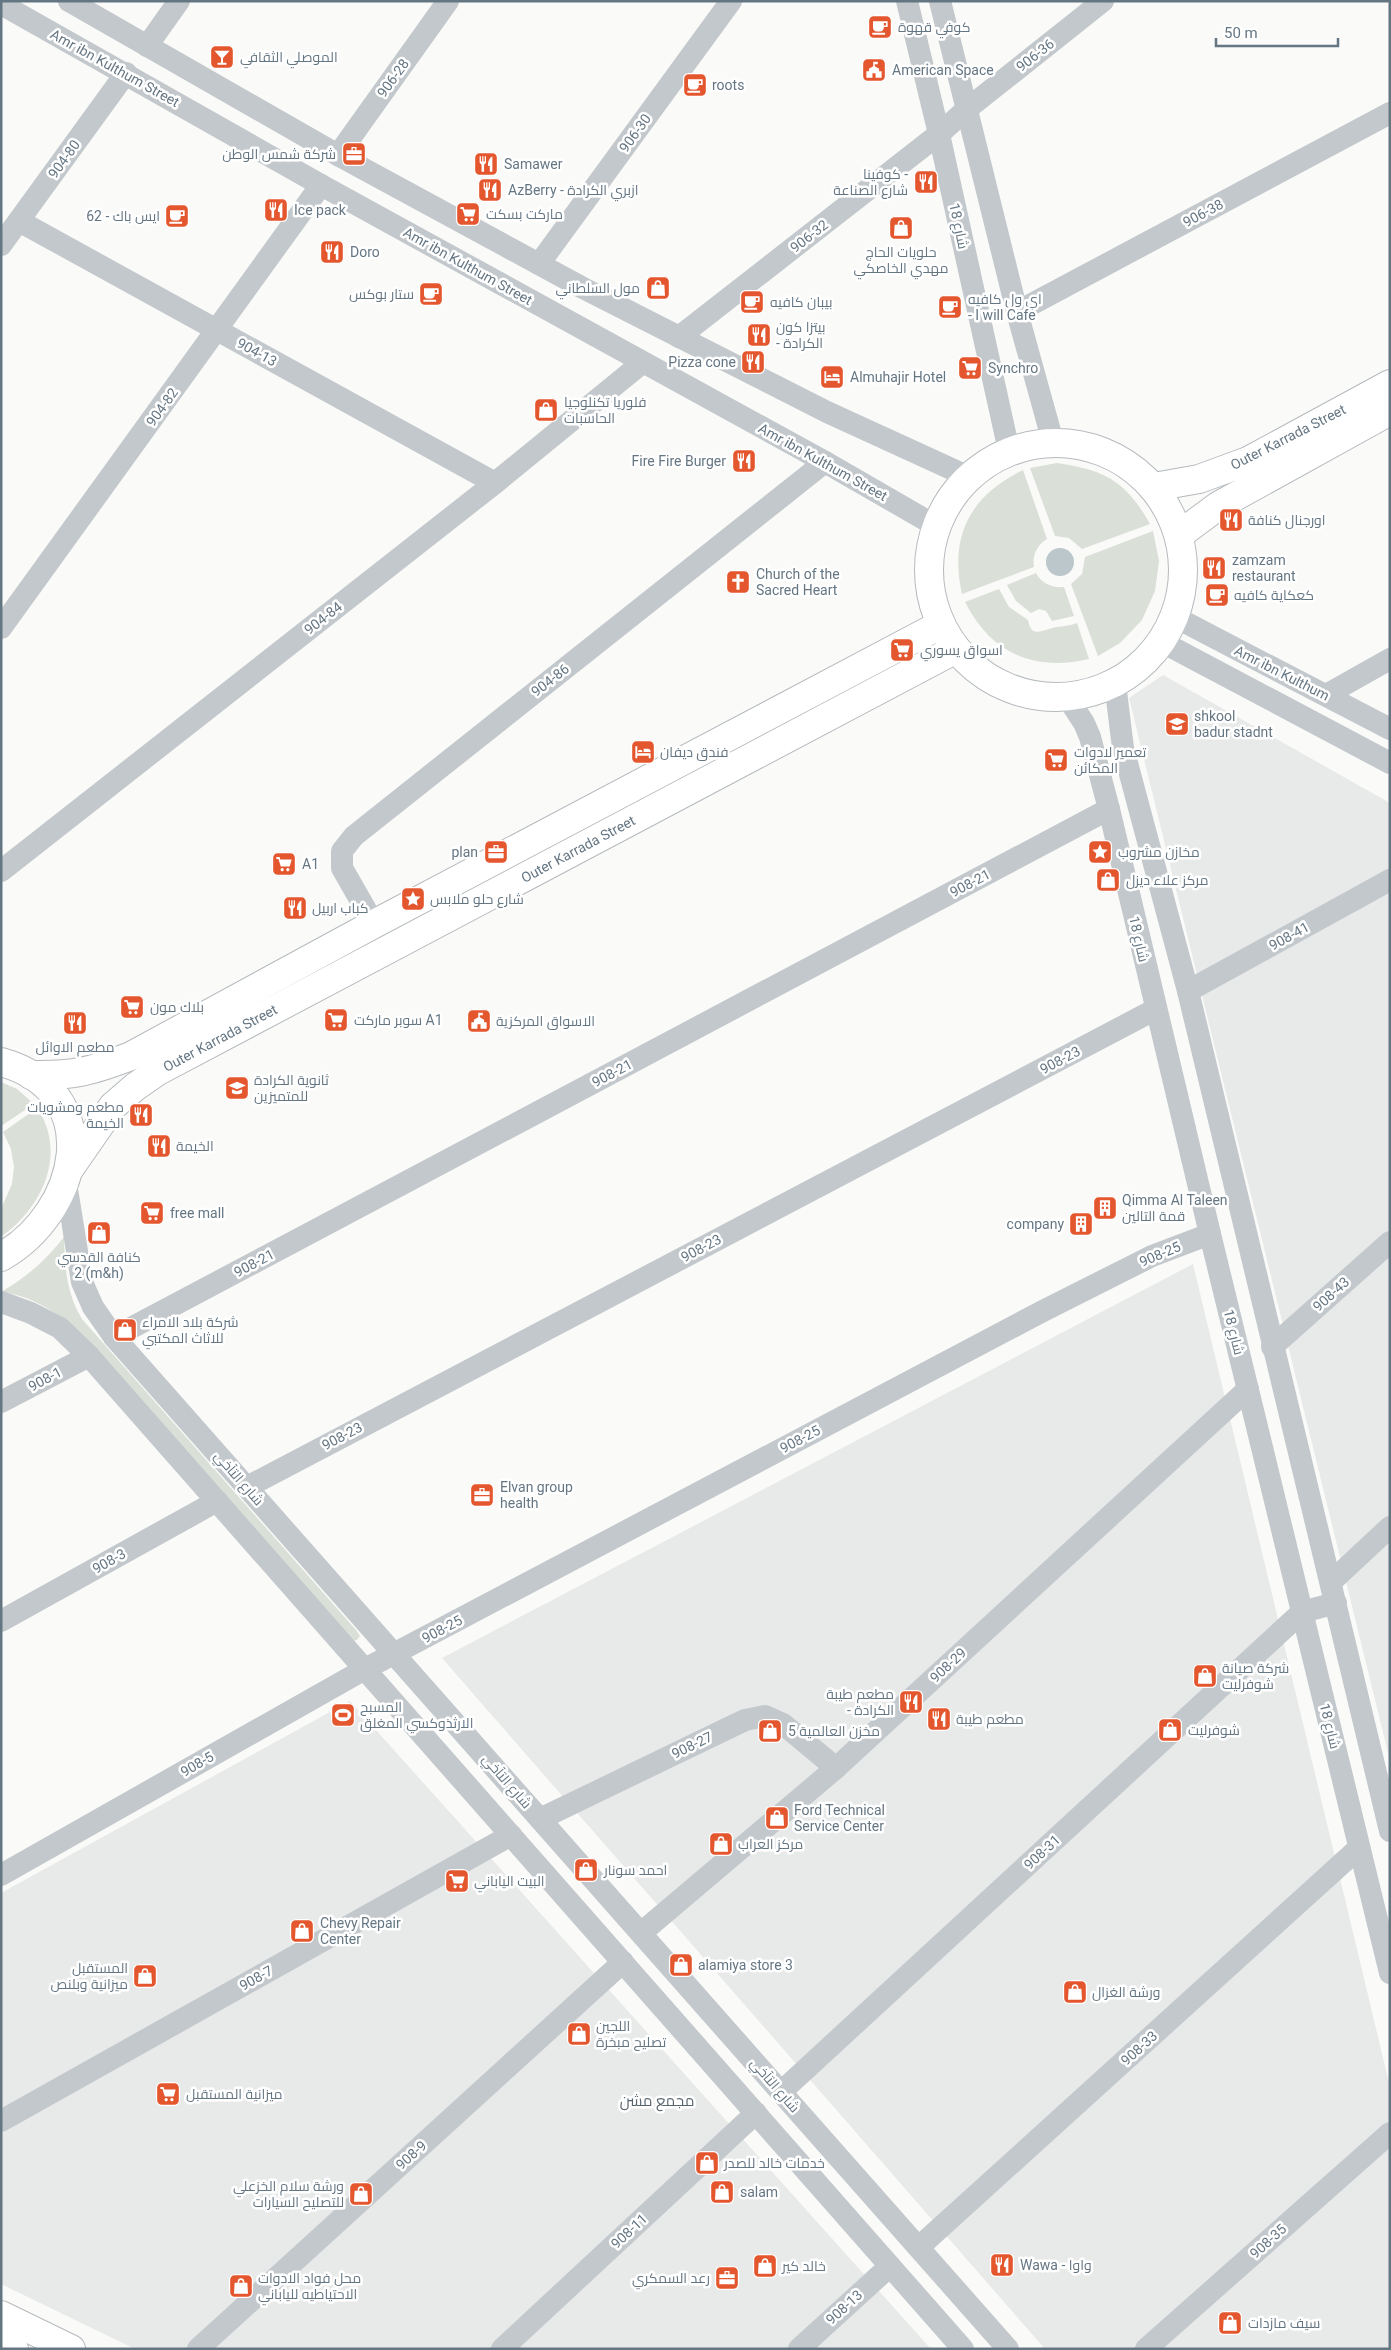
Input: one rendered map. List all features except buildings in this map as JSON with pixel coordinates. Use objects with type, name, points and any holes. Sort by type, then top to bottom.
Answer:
[{"type":"main road","name":"Outer Karrada Street","points":[[1154,487],[1199,479],[1248,461],[1390,384]]},
{"type":"main road","name":"Outer Karrada Street","points":[[1179,535],[1218,506],[1390,411]]},
{"type":"main road","points":[[1053,442],[1091,447],[1126,463],[1154,487],[1169,510],[1179,535],[1184,577],[1175,617],[1162,642],[1141,665],[1115,683],[1092,692],[1066,697],[1032,695],[1000,685],[972,666],[956,650],[940,625],[930,593],[928,559],[936,526],[949,499],[968,476],[988,462],[1009,451],[1030,445],[1053,442]]},
{"type":"main road","name":"Outer Karrada Street","points":[[31,1075],[63,1075],[94,1070],[131,1056],[374,924],[940,625]]},
{"type":"main road","name":"Outer Karrada Street","points":[[1,1258],[42,1224],[55,1204],[68,1176],[113,1106],[134,1087],[158,1071],[956,650]]},
{"type":"main road","points":[[1,1062],[31,1075],[44,1084],[63,1108],[72,1138],[68,1176]]},
{"type":"main road","points":[[1,2315],[71,2349]]},
{"type":"main road","points":[[1,2343],[13,2349]]},
{"type":"street","points":[[70,1],[338,155],[583,288],[827,412],[968,476]]},
{"type":"street","points":[[147,46],[179,1]]},
{"type":"street","name":"906-28","points":[[338,155],[448,1]]},
{"type":"street","name":"906-30","points":[[539,264],[731,1]]},
{"type":"street","name":"شارع 18","points":[[907,1],[939,134],[1009,451]]},
{"type":"street","points":[[940,1],[1017,312],[1053,442]]},
{"type":"street","name":"906-36","points":[[939,134],[967,109],[1103,1]]},
{"type":"street","name":"Amr ibn Kulthum Street","points":[[1,4],[321,185],[825,462],[936,526]]},
{"type":"street","name":"904-80","points":[[1,245],[126,73]]},
{"type":"street","name":"906-38","points":[[1017,312],[1390,113]]},
{"type":"street","name":"906-32","points":[[679,337],[939,134]]},
{"type":"street","name":"904-82","points":[[1,628],[321,185]]},
{"type":"street","name":"904-13","points":[[19,221],[495,483]]},
{"type":"street","points":[[568,321],[583,288]]},
{"type":"street","name":"904-84","points":[[1,870],[495,483],[642,363]]},
{"type":"street","name":"904-86","points":[[374,924],[342,868],[342,851],[354,836],[825,462]]},
{"type":"street","name":"Amr ibn Kulthum","points":[[1175,617],[1390,729]]},
{"type":"street","name":"Amr ibn Kulthum","points":[[1162,642],[1390,763]]},
{"type":"street","points":[[1326,695],[1390,659]]},
{"type":"street","points":[[1115,683],[1123,748],[1188,991],[1272,1347],[1388,1815]]},
{"type":"street","name":"شارع 18","points":[[1066,697],[1084,723],[1090,737],[1109,809],[1208,1229],[1390,1973]]},
{"type":"street","name":"908-21","points":[[114,1337],[1109,809]]},
{"type":"street","name":"908-41","points":[[1188,991],[1390,880]]},
{"type":"street","name":"908-23","points":[[246,1486],[1156,1009]]},
{"type":"street","name":"شارع التآخي","points":[[68,1176],[82,1282],[93,1307],[114,1337],[1008,2349]]},
{"type":"street","name":"908-25","points":[[394,1654],[1041,1312],[1208,1229],[1241,1216]]},
{"type":"street","name":"908-43","points":[[1272,1347],[1390,1242]]},
{"type":"street","points":[[1,1302],[31,1313],[60,1328],[89,1356],[963,2349]]},
{"type":"street","name":"908-1","points":[[1,1402],[89,1356]]},
{"type":"street","name":"908-29","points":[[641,1933],[836,1768],[1248,1388]]},
{"type":"street","name":"908-3","points":[[1,1621],[217,1501]]},
{"type":"street","points":[[1331,1582],[1390,1527]]},
{"type":"street","points":[[1302,1612],[1336,1603]]},
{"type":"street","name":"908-31","points":[[781,2092],[1302,1612]]},
{"type":"street","name":"908-5","points":[[1,1875],[394,1654]]},
{"type":"street","name":"908-27","points":[[540,1819],[745,1720],[765,1716],[783,1724],[836,1768]]},
{"type":"street","name":"908-7","points":[[1,2121],[511,1835]]},
{"type":"street","name":"908-33","points":[[919,2247],[1359,1848]]},
{"type":"street","name":"908-9","points":[[198,2349],[623,1962]]},
{"type":"street","name":"908-11","points":[[502,2349],[756,2113]]},
{"type":"street","name":"908-35","points":[[1146,2349],[1390,2133]]},
{"type":"street","points":[[823,2190],[847,2166]]},
{"type":"street","name":"908-13","points":[[799,2349],[890,2266]]},
{"type":"shaded area","points":[[1057,463],[1088,469],[1112,480],[1132,497],[1150,524],[1082,549],[1069,538],[1055,536],[1030,468]]},
{"type":"shaded area","points":[[1023,470],[1047,539],[1040,544],[1036,551],[1034,567],[962,594],[959,554],[962,536],[968,520],[977,505],[989,492]]},
{"type":"shaded area","points":[[1153,531],[1159,561],[1155,591],[1142,620],[1120,643],[1098,656],[1071,584],[1082,574],[1085,557]]},
{"type":"shaded area","points":[[1060,548],[1070,552],[1074,562],[1070,572],[1060,576],[1050,572],[1046,562],[1050,552]]},
{"type":"shaded area","points":[[1036,573],[1041,580],[1048,584],[1055,587],[1064,587],[1074,616],[1052,621],[1046,611],[1039,609],[1031,613],[1016,601],[1007,585]]},
{"type":"shaded area","points":[[999,589],[1009,607],[1028,620],[1033,631],[1038,632],[1077,623],[1089,659],[1050,663],[1032,660],[1001,646],[975,620],[965,602]]},
{"type":"shaded area","points":[[1163,675],[1390,803],[1390,1761],[1129,698]]},
{"type":"shaded area","points":[[1,1082],[17,1089],[34,1104],[1,1126]]},
{"type":"shaded area","points":[[37,1108],[46,1126],[50,1143],[50,1161],[46,1179],[39,1196],[28,1211],[16,1225],[1,1237],[1,1209],[12,1184],[14,1167],[11,1149],[3,1132]]},
{"type":"shaded area","points":[[64,1237],[66,1269],[70,1289],[82,1319],[356,1630],[360,1636],[357,1640],[353,1641],[60,1317],[32,1300],[1,1292],[36,1268]]},
{"type":"shaded area","points":[[1193,1264],[1390,2087],[1390,2349],[1045,2349],[442,1658]]},
{"type":"shaded area","points":[[350,1701],[931,2349],[135,2349],[1,2284],[1,1893]]},
{"type":"place","name":"كوفي قهوة","points":[[880,27]]},
{"type":"place","name":"الموصلي الثقافي","points":[[222,57]]},
{"type":"place","name":"American Space","points":[[874,70]]},
{"type":"place","name":"roots","points":[[695,85]]},
{"type":"place","name":"شركة شمس الوطن","points":[[354,154]]},
{"type":"place","name":"Samawer","points":[[486,164]]},
{"type":"place","name":"كوفينا - شارع الصناعة","points":[[926,182]]},
{"type":"place","name":"AzBerry - ازبري الكرادة","points":[[490,190]]},
{"type":"place","name":"Ice pack","points":[[276,210]]},
{"type":"place","name":"ماركت بسكت","points":[[468,214]]},
{"type":"place","name":"ايس باك - 62","points":[[177,216]]},
{"type":"place","name":"حلويات الحاج مهدي الخاصكي","points":[[901,228]]},
{"type":"place","name":"Doro","points":[[332,252]]},
{"type":"place","name":"مول السلطاني","points":[[658,288]]},
{"type":"place","name":"ستار بوكس","points":[[431,294]]},
{"type":"place","name":"بيبان كافيه","points":[[752,302]]},
{"type":"place","name":"اي ول كافيه - I will Cafe","points":[[950,307]]},
{"type":"place","name":"بيتزا كون - الكرادة","points":[[759,335]]},
{"type":"place","name":"Pizza cone","points":[[753,362]]},
{"type":"place","name":"Synchro","points":[[970,368]]},
{"type":"place","name":"Almuhajir Hotel","points":[[832,377]]},
{"type":"place","name":"فلوريا تكنلوجيا الحاسبات","points":[[546,410]]},
{"type":"place","name":"Fire Fire Burger","points":[[744,461]]},
{"type":"place","name":"اورجنال كنافة","points":[[1231,520]]},
{"type":"place","name":"zamzam restaurant","points":[[1214,568]]},
{"type":"place","name":"Church of the Sacred Heart","points":[[738,582]]},
{"type":"place","name":"كعكاية كافيه","points":[[1217,595]]},
{"type":"place","name":"اسواق يسوري","points":[[902,650]]},
{"type":"place","name":"shkool badur stadnt","points":[[1177,724]]},
{"type":"place","name":"فندق ديفان","points":[[643,752]]},
{"type":"place","name":"تعمير لادوات المكائن","points":[[1056,760]]},
{"type":"place","name":"plan","points":[[496,852]]},
{"type":"place","name":"مخازن مشروب","points":[[1100,852]]},
{"type":"place","name":"A1","points":[[284,864]]},
{"type":"place","name":"مركز علاء ديزل","points":[[1108,880]]},
{"type":"place","name":"شارع حلو ملابس","points":[[413,899]]},
{"type":"place","name":"كباب اربيل","points":[[295,908]]},
{"type":"place","name":"بلاك مون","points":[[132,1007]]},
{"type":"place","name":"سوبر ماركت A1","points":[[336,1020]]},
{"type":"place","name":"الاسواق المركزية","points":[[479,1021]]},
{"type":"place","name":"مطعم الاوائل","points":[[75,1023]]},
{"type":"place","name":"ثانوية الكرادة للمتميزين","points":[[237,1088]]},
{"type":"place","name":"مطعم ومشويات الخيمة","points":[[141,1115]]},
{"type":"place","name":"الخيمة","points":[[159,1146]]},
{"type":"place","name":"Qimma Al Taleen قمة التالين","points":[[1105,1208]]},
{"type":"place","name":"free mall","points":[[152,1213]]},
{"type":"place","name":"company","points":[[1081,1224]]},
{"type":"place","name":"كنافة القدسي 2 (m&h)","points":[[99,1233]]},
{"type":"place","name":"شركة بلاد الامراء للاثاث المكتبي","points":[[125,1330]]},
{"type":"place","name":"Elvan group health","points":[[482,1495]]},
{"type":"place","name":"شركة صيانة شوفرليت","points":[[1205,1676]]},
{"type":"place","name":"مطعم طيبة - الكرادة","points":[[911,1702]]},
{"type":"place","name":"المسبح الارثذوكسي المغلق","points":[[343,1715]]},
{"type":"place","name":"مطعم طيبة","points":[[939,1719]]},
{"type":"place","name":"شوفرليت","points":[[1170,1730]]},
{"type":"place","name":"مخزن العالمية 5","points":[[770,1731]]},
{"type":"place","name":"Ford Technical Service Center","points":[[777,1818]]},
{"type":"place","name":"مركز العراب","points":[[721,1844]]},
{"type":"place","name":"احمد سونار","points":[[586,1870]]},
{"type":"place","name":"البيت الياباني","points":[[457,1881]]},
{"type":"place","name":"Chevy Repair Center","points":[[302,1931]]},
{"type":"place","name":"alamiya store 3","points":[[681,1965]]},
{"type":"place","name":"المستقبل ميزانية وبلنص","points":[[145,1976]]},
{"type":"place","name":"ورشة الغزال","points":[[1075,1992]]},
{"type":"place","name":"اللجين تصليح مبخرة","points":[[579,2034]]},
{"type":"place","name":"ميزانية المستقبل","points":[[168,2094]]},
{"type":"place","name":"خدمات خالد للصدر","points":[[707,2163]]},
{"type":"place","name":"salam","points":[[722,2192]]},
{"type":"place","name":"ورشة سلام الخزعلي للتصليح السيارات","points":[[361,2194]]},
{"type":"place","name":"Wawa - واوا","points":[[1002,2265]]},
{"type":"place","name":"خالد كير","points":[[765,2266]]},
{"type":"place","name":"رعد السمكري","points":[[727,2278]]},
{"type":"place","name":"محل فواد الادوات الاحتياطيه للياباني","points":[[241,2286]]},
{"type":"place","name":"سيف مازدات","points":[[1230,2323]]},
{"type":"district","name":"مجمع مشن","points":[[657,2101]]}]
